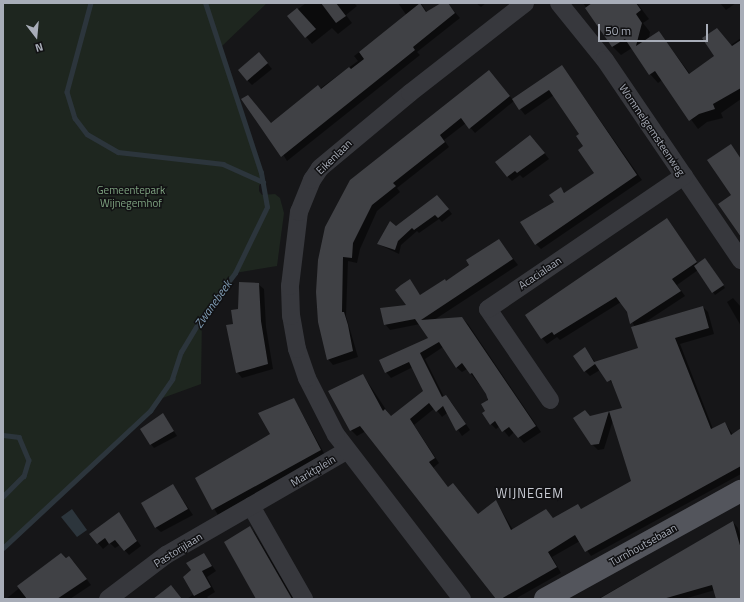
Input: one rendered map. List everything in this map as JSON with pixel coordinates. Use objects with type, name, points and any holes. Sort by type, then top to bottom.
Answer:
[{"type":"main road","name":"Turnhoutsebaan","points":[[545,599],[741,491]]},
{"type":"street","name":"Eikenlaan","points":[[346,451],[307,378],[297,349],[291,316],[290,286],[303,198],[320,168],[338,152],[525,3]]},
{"type":"street","name":"Wommelgemsteenweg","points":[[558,3],[605,60],[741,260]]},
{"type":"street","name":"Acacialaan","points":[[550,400],[488,309],[684,176]]},
{"type":"street","name":"Marktplein","points":[[251,506],[346,451],[462,599]]},
{"type":"street","name":"Pastorijlaan","points":[[108,599],[166,555],[251,506]]},
{"type":"street","points":[[251,506],[304,599]]},
{"type":"green space","name":"Gemeentepark Wijnegemhof","points":[[3,3],[267,3],[221,47],[264,178],[259,186],[259,191],[262,195],[275,194],[280,198],[284,213],[277,266],[235,273],[202,317],[201,384],[157,400],[150,411],[3,548]]},
{"type":"shaded area","points":[[72,509],[87,530],[77,537],[61,517]]},
{"type":"building","points":[[321,3],[336,3],[346,16],[336,23]]},
{"type":"building","points":[[420,3],[426,12],[441,3],[448,3],[455,13],[413,47],[415,50],[281,157],[241,99],[248,95],[271,123],[318,85],[321,89],[349,67],[351,69],[364,59],[359,52]]},
{"type":"building","points":[[592,3],[636,3],[641,10],[636,14],[642,23],[636,46],[659,31],[689,74],[714,56],[702,38],[717,28],[732,46],[741,40],[741,88],[713,104],[715,109],[699,114],[689,121],[655,71],[649,75],[625,39],[612,47],[585,8]]},
{"type":"building","points":[[297,8],[316,29],[305,38],[287,16]]},
{"type":"building","points":[[259,52],[268,63],[247,81],[238,70]]},
{"type":"building","points":[[562,65],[637,175],[535,245],[520,222],[554,202],[549,195],[561,187],[564,193],[594,173],[578,150],[583,146],[576,136],[579,134],[549,90],[519,110],[512,99]]},
{"type":"building","points":[[489,70],[510,96],[469,129],[461,118],[440,135],[445,142],[393,183],[396,186],[372,205],[353,243],[352,258],[343,257],[342,312],[344,312],[348,325],[353,351],[327,360],[318,322],[316,292],[318,260],[325,227],[350,180]]},
{"type":"building","points":[[530,135],[545,153],[517,173],[515,171],[507,177],[495,162]]},
{"type":"building","points":[[731,144],[741,159],[741,237],[718,204],[731,195],[707,160]]},
{"type":"building","points":[[437,195],[449,209],[438,218],[435,215],[414,230],[412,228],[398,241],[395,250],[377,244],[390,221],[396,226]]},
{"type":"building","points":[[667,218],[697,262],[672,279],[681,291],[630,324],[627,312],[616,297],[554,335],[552,332],[541,339],[525,315]]},
{"type":"building","points":[[499,239],[513,259],[421,320],[462,317],[536,426],[518,438],[509,427],[502,432],[495,421],[490,425],[482,413],[485,411],[481,404],[488,400],[486,394],[472,373],[470,374],[462,363],[456,368],[439,342],[420,353],[442,397],[446,395],[466,424],[456,431],[443,406],[436,412],[429,403],[410,419],[435,458],[429,462],[448,487],[453,483],[478,514],[496,500],[511,530],[546,509],[553,518],[578,504],[581,509],[631,481],[609,411],[622,408],[611,380],[607,382],[595,364],[584,372],[573,356],[585,347],[594,362],[638,348],[631,327],[703,306],[709,328],[675,338],[711,429],[725,422],[731,435],[741,428],[741,466],[585,552],[575,535],[548,552],[557,567],[501,599],[496,599],[360,426],[350,431],[328,391],[363,374],[383,411],[385,409],[391,416],[423,391],[409,362],[385,373],[379,360],[428,338],[415,319],[384,325],[380,308],[406,305],[395,290],[401,285],[410,279],[420,295],[445,279],[446,281],[469,265],[466,260]]},
{"type":"building","points":[[705,258],[724,285],[712,293],[694,266]]},
{"type":"building","points":[[239,282],[259,283],[261,321],[268,364],[236,373],[226,325],[233,324],[231,310],[238,309]]},
{"type":"building","points":[[294,398],[321,450],[212,510],[195,478],[270,434],[258,413]]},
{"type":"building","points":[[585,410],[590,416],[609,411],[599,444],[591,445],[573,418]]},
{"type":"building","points":[[163,413],[174,431],[150,445],[140,429]]},
{"type":"building","points":[[173,484],[188,509],[155,528],[141,503]]},
{"type":"building","points":[[119,512],[137,541],[124,551],[115,540],[109,544],[105,538],[97,544],[89,534]]},
{"type":"building","points":[[733,521],[741,549],[741,599],[716,599],[712,585],[663,599],[599,599]]},
{"type":"building","points":[[250,526],[292,599],[256,599],[224,542]]},
{"type":"building","points":[[61,553],[66,558],[69,556],[87,579],[57,599],[27,599],[17,586]]},
{"type":"building","points":[[204,553],[212,566],[202,571],[211,587],[194,596],[183,577],[191,570],[186,563]]},
{"type":"building","points":[[171,585],[182,599],[153,599]]},
{"type":"waterway","points":[[91,3],[67,92],[75,118],[87,134],[118,152],[223,164],[263,182]]},
{"type":"waterway","name":"Zwanebeek","points":[[3,548],[150,411],[172,379],[181,352],[202,317],[235,273],[267,207],[261,173],[205,3]]},
{"type":"waterway","points":[[3,435],[19,437],[29,460],[24,476],[3,497]]},
{"type":"district","name":"WIJNEGEM","points":[[530,493]]}]
